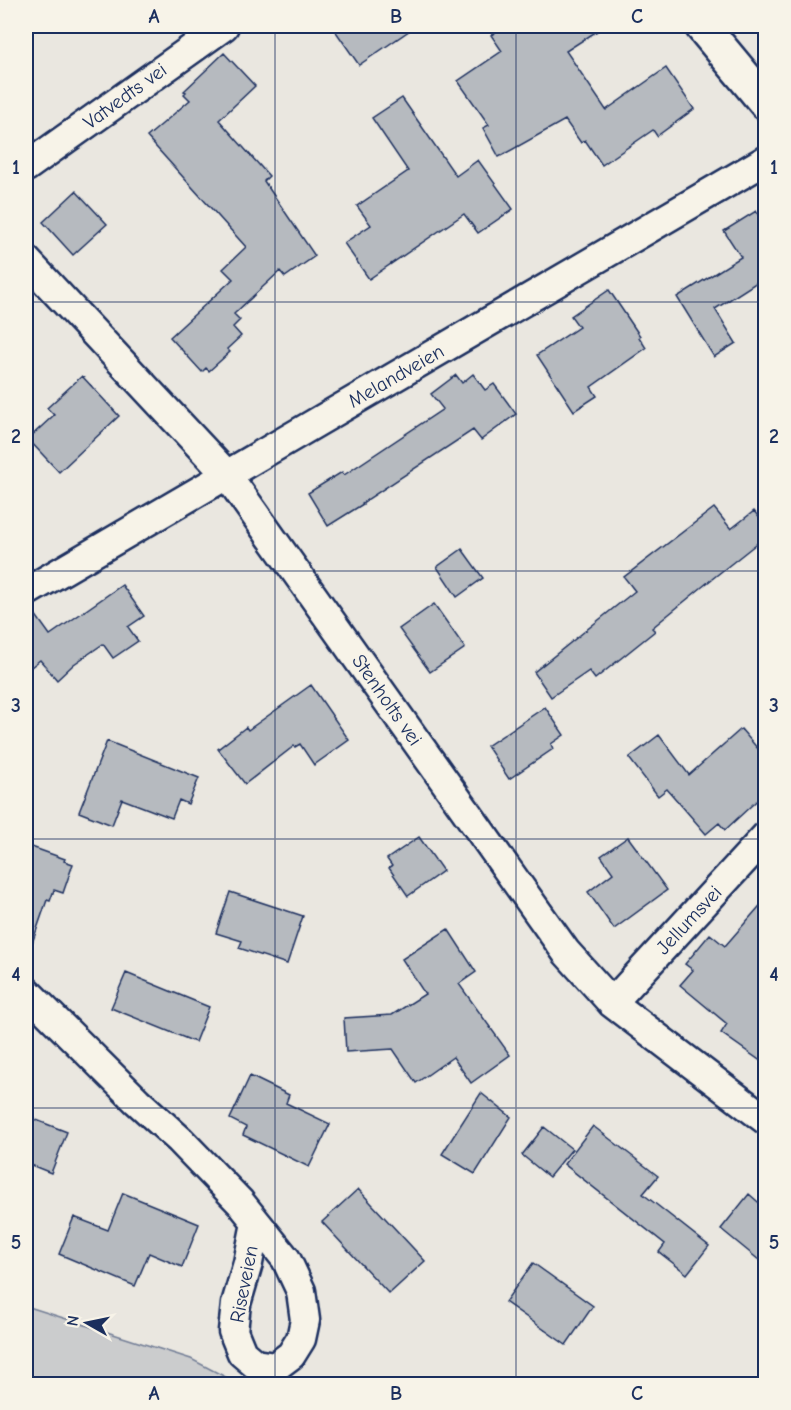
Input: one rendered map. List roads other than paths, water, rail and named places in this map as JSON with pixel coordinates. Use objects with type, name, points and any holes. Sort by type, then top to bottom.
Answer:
[{"type":"street","name":"Vatvedts vei","points":[[26,167],[224,26]]},
{"type":"street","points":[[702,26],[765,103]]},
{"type":"street","name":"Melandveien","points":[[26,592],[765,160]]},
{"type":"street","name":"Stenholts vei","points":[[26,260],[226,475],[566,952],[612,1003],[765,1120]]},
{"type":"street","name":"Jellumsvei","points":[[612,1003],[765,836]]},
{"type":"street","name":"Riseveien","points":[[26,991],[137,1101],[180,1140],[240,1202],[256,1223]]}]
